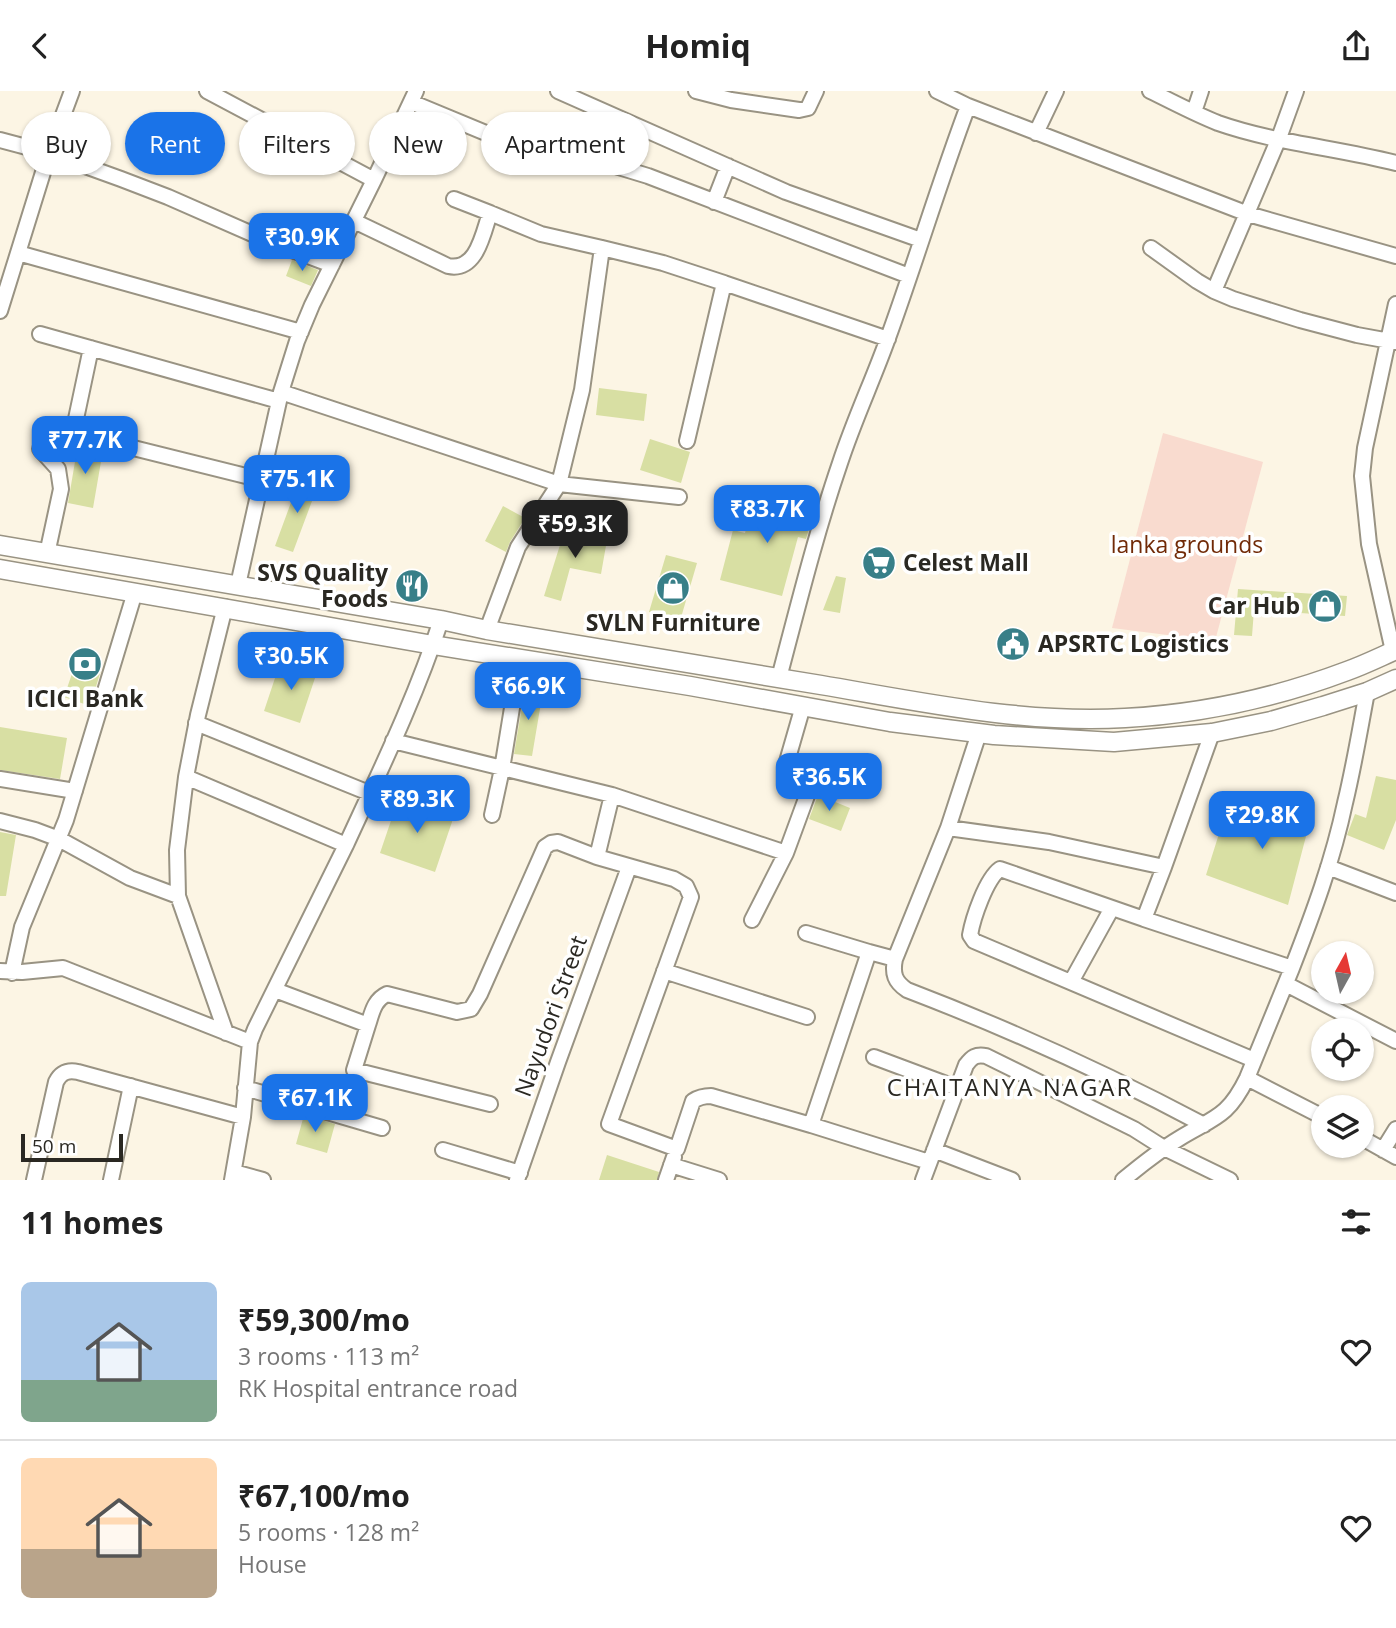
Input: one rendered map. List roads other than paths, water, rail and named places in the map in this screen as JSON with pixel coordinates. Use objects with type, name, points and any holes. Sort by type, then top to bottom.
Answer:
[{"type":"main road","points":[[0,545],[932,704],[1048,718],[1116,719],[1186,712],[1250,699],[1335,675],[1394,651]]},
{"type":"main road","points":[[0,569],[890,722],[995,735],[1114,742],[1212,733],[1271,721],[1367,692],[1396,679]]},
{"type":"street","points":[[64,112],[72,91]]},
{"type":"street","points":[[207,91],[374,180]]},
{"type":"street","points":[[558,91],[786,192],[922,240]]},
{"type":"street","points":[[696,91],[767,106],[804,109],[811,104],[817,91]]},
{"type":"street","points":[[937,91],[1036,133],[1248,214],[1396,256]]},
{"type":"street","points":[[1036,133],[1056,91]]},
{"type":"street","points":[[1150,91],[1230,126],[1396,163]]},
{"type":"street","points":[[1194,112],[1201,91]]},
{"type":"street","points":[[1214,291],[1248,214],[1296,91]]},
{"type":"street","points":[[238,585],[280,396],[301,332],[413,96],[539,155],[623,167],[909,276]]},
{"type":"street","points":[[779,678],[826,506],[858,413],[888,339],[968,106]]},
{"type":"street","points":[[0,140],[21,146]]},
{"type":"street","points":[[714,202],[728,166]]},
{"type":"street","points":[[0,311],[42,175]]},
{"type":"street","points":[[108,175],[332,265]]},
{"type":"street","points":[[454,199],[541,234],[663,263],[888,339]]},
{"type":"street","points":[[354,221],[457,268],[471,260],[491,213]]},
{"type":"street","points":[[1151,248],[1177,268],[1214,291],[1233,299],[1300,320],[1392,341]]},
{"type":"street","points":[[486,630],[518,547],[559,484],[582,390],[602,249]]},
{"type":"street","points":[[18,253],[301,332]]},
{"type":"street","points":[[687,441],[724,283]]},
{"type":"street","points":[[1394,651],[1369,544],[1362,476],[1365,448],[1392,341],[1396,304]]},
{"type":"street","points":[[40,334],[280,396],[559,484],[679,497]]},
{"type":"street","points":[[92,348],[73,433],[262,481]]},
{"type":"street","points":[[40,449],[58,469],[61,489],[47,554]]},
{"type":"street","points":[[135,592],[59,839],[43,873],[6,972],[63,968],[250,1042]]},
{"type":"street","points":[[225,607],[196,723],[177,850],[178,896],[226,1033]]},
{"type":"street","points":[[264,1180],[233,1176],[243,1117],[250,1042],[346,845],[393,741],[441,620]]},
{"type":"street","points":[[492,815],[520,659]]},
{"type":"street","points":[[1123,1180],[1164,1148],[1219,1117],[1240,1093],[1286,984],[1328,867],[1345,805],[1367,692]]},
{"type":"street","points":[[752,920],[786,853],[815,774],[786,765],[803,706]]},
{"type":"street","points":[[196,723],[369,793]]},
{"type":"street","points":[[979,733],[947,828],[895,959],[894,978],[908,990],[1045,1047],[1129,1086],[1203,1125]]},
{"type":"street","points":[[1143,919],[1212,733]]},
{"type":"street","points":[[393,741],[612,795],[786,853]]},
{"type":"street","points":[[187,777],[346,845]]},
{"type":"street","points":[[0,779],[75,791]]},
{"type":"street","points":[[597,857],[612,795]]},
{"type":"street","points":[[0,821],[59,839],[130,878],[178,896]]},
{"type":"street","points":[[947,828],[1049,842],[1164,867]]},
{"type":"street","points":[[490,1104],[355,1070],[375,1004],[381,997],[387,994],[395,995],[457,1012],[471,1009],[545,847],[558,842],[597,857],[674,879],[686,886],[690,892],[689,903],[609,1124],[677,1149]]},
{"type":"street","name":"Nayudori Street","points":[[519,1177],[629,867]]},
{"type":"street","points":[[1328,867],[1396,894]]},
{"type":"street","points":[[1254,1060],[971,938],[972,926],[991,879],[997,870],[1004,870],[1292,968]]},
{"type":"street","points":[[1071,982],[1112,908]]},
{"type":"street","points":[[806,933],[895,959]]},
{"type":"street","points":[[810,1125],[869,951]]},
{"type":"street","points":[[664,971],[807,1017]]},
{"type":"street","points":[[1286,984],[1396,1041]]},
{"type":"street","points":[[275,990],[368,1025]]},
{"type":"street","points":[[923,1180],[970,1060],[980,1055],[1134,1129],[1164,1148],[1230,1180]]},
{"type":"street","points":[[874,1057],[957,1089]]},
{"type":"street","points":[[34,1180],[59,1076],[70,1070],[243,1117]]},
{"type":"street","points":[[1247,1077],[1311,1111]]},
{"type":"street","points":[[111,1180],[131,1086]]},
{"type":"street","points":[[245,1088],[382,1128]]},
{"type":"street","points":[[666,1180],[693,1101],[698,1097],[710,1096],[1012,1180]]},
{"type":"street","points":[[1374,1145],[1390,1154],[1396,1129]]},
{"type":"street","points":[[443,1150],[519,1177]]},
{"type":"street","points":[[671,1165],[719,1180]]},
{"type":"place","name":"Celest Mall","points":[[879,563]]},
{"type":"place","name":"SVS Quality Foods","points":[[412,586]]},
{"type":"place","name":"SVLN Furniture","points":[[673,588]]},
{"type":"place","name":"Car Hub","points":[[1325,606]]},
{"type":"place","name":"APSRTC Logistics","points":[[1013,644]]},
{"type":"place","name":"ICICI Bank","points":[[85,664]]},
{"type":"district","name":"CHAITANYA NAGAR","points":[[1010,1088]]},
{"type":"park label","name":"lanka grounds","points":[[1187,545]]}]
